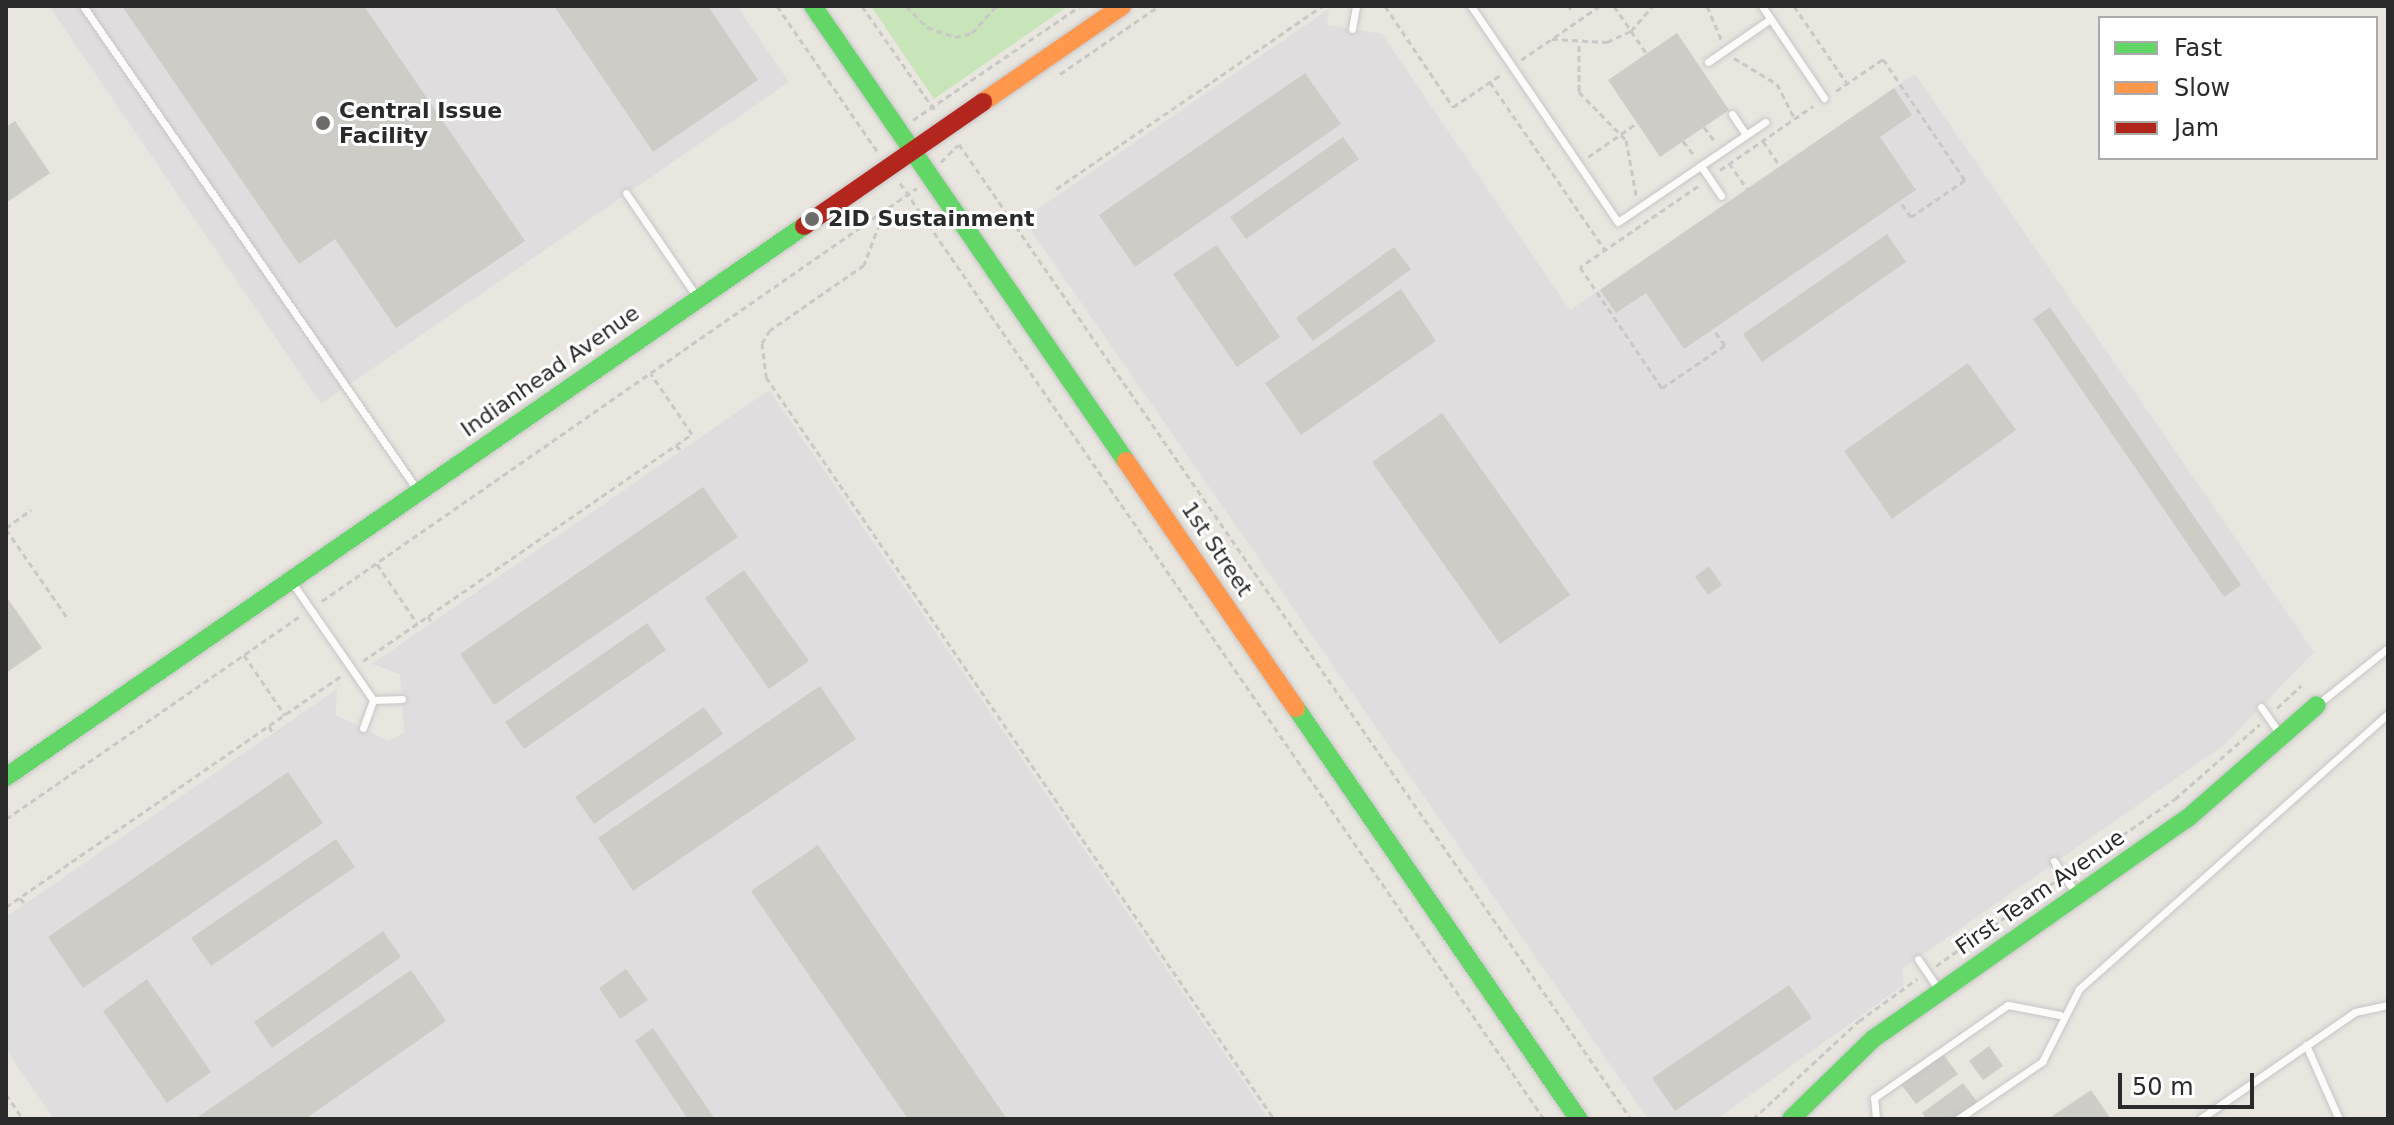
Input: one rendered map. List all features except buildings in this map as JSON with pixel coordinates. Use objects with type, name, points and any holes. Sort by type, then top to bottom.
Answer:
[{"type":"main road","name":"1st Street","points":[[813,6],[1579,1119]]},
{"type":"main road","name":"Indianhead Avenue","points":[[6,777],[1122,6]]},
{"type":"main road","name":"First Team Avenue","points":[[1791,1119],[1873,1039],[2188,818],[2317,705]]},
{"type":"lane","points":[[83,6],[418,491]]},
{"type":"lane","points":[[1352,29],[1356,6]]},
{"type":"lane","points":[[1471,6],[1618,222],[1765,122]]},
{"type":"lane","points":[[1762,6],[1824,98]]},
{"type":"lane","points":[[1708,62],[1770,19]]},
{"type":"lane","points":[[1732,114],[1746,135]]},
{"type":"lane","points":[[1701,166],[1721,196]]},
{"type":"lane","points":[[626,193],[698,298]]},
{"type":"lane","points":[[290,579],[373,700]]},
{"type":"lane","points":[[2317,705],[2388,648]]},
{"type":"lane","points":[[373,700],[402,699]]},
{"type":"lane","points":[[363,728],[373,700]]},
{"type":"lane","points":[[2261,707],[2282,736]]},
{"type":"lane","points":[[1958,1119],[2042,1062],[2060,1015],[2079,989],[2388,714]]},
{"type":"lane","points":[[2054,861],[2077,896]]},
{"type":"lane","points":[[1918,959],[1940,992]]},
{"type":"lane","points":[[1876,1119],[1874,1098],[2008,1005],[2060,1015]]},
{"type":"lane","points":[[2200,1119],[2355,1012],[2388,1005]]},
{"type":"lane","points":[[2306,1045],[2339,1119]]},
{"type":"path","points":[[777,6],[1544,1119]]},
{"type":"path","points":[[862,6],[1631,1119]]},
{"type":"path","points":[[906,6],[927,27],[955,37],[972,33],[996,6]]},
{"type":"path","points":[[933,109],[1080,6]]},
{"type":"path","points":[[1056,189],[1322,6]]},
{"type":"path","points":[[1385,6],[1453,107],[1600,6]]},
{"type":"path","points":[[1614,6],[1647,54]]},
{"type":"path","points":[[1552,39],[1579,45],[1631,31],[1653,6]]},
{"type":"path","points":[[1707,6],[1727,48],[1777,84],[1794,119]]},
{"type":"path","points":[[1794,6],[1847,83]]},
{"type":"path","points":[[1290,28],[1293,33]]},
{"type":"path","points":[[1579,45],[1579,92],[1622,134],[1633,158],[1637,209]]},
{"type":"path","points":[[1713,329],[1725,345],[1662,388],[1580,267],[1883,59],[1965,180],[1911,217],[1900,201]]},
{"type":"path","points":[[1490,82],[1605,250]]},
{"type":"path","points":[[1578,164],[1637,123]]},
{"type":"path","points":[[1683,141],[1701,166]]},
{"type":"path","points":[[1763,141],[1780,166]]},
{"type":"path","points":[[1081,171],[1085,177]]},
{"type":"path","points":[[6,819],[909,196]]},
{"type":"path","points":[[883,214],[864,265],[770,330],[762,343],[766,377],[1274,1119]]},
{"type":"path","points":[[6,907],[692,434],[651,374]]},
{"type":"path","points":[[676,445],[681,451]]},
{"type":"path","points":[[31,510],[6,528],[68,619]]},
{"type":"path","points":[[377,564],[417,623]]},
{"type":"path","points":[[428,616],[432,623]]},
{"type":"path","points":[[244,655],[285,715]]},
{"type":"path","points":[[1753,1119],[1859,1021],[2175,799],[2301,686]]},
{"type":"path","points":[[269,726],[273,733]]},
{"type":"path","points":[[20,898],[25,904]]},
{"type":"path","points":[[6,1094],[23,1119]]},
{"type":"shaded area","points":[[49,6],[737,6],[789,82],[321,404]]},
{"type":"shaded area","points":[[1329,9],[1327,25],[1382,34],[1570,310],[1915,74],[2314,652],[2224,745],[1902,969],[1904,985],[1717,1119],[1648,1119],[1023,219]]},
{"type":"shaded area","points":[[769,390],[1269,1119],[54,1119],[6,1050],[6,917],[337,689],[336,715],[389,741],[404,732],[400,674],[372,664]]},
{"type":"green space","points":[[871,6],[1068,6],[934,99]]},
{"type":"traffic: fast","points":[[813,6],[1126,461]]},
{"type":"traffic: fast","points":[[6,777],[804,226]]},
{"type":"traffic: fast","points":[[1791,1119],[1873,1039],[2188,818],[2317,705]]},
{"type":"traffic: fast","points":[[1296,708],[1579,1119]]},
{"type":"traffic: slow","points":[[983,102],[1122,6]]},
{"type":"traffic: slow","points":[[1126,461],[1296,708]]},
{"type":"traffic: jam","points":[[804,226],[983,102]]},
{"type":"place","name":"Central Issue Facility","points":[[323,123]]},
{"type":"place","name":"2ID Sustainment","points":[[812,219]]}]
